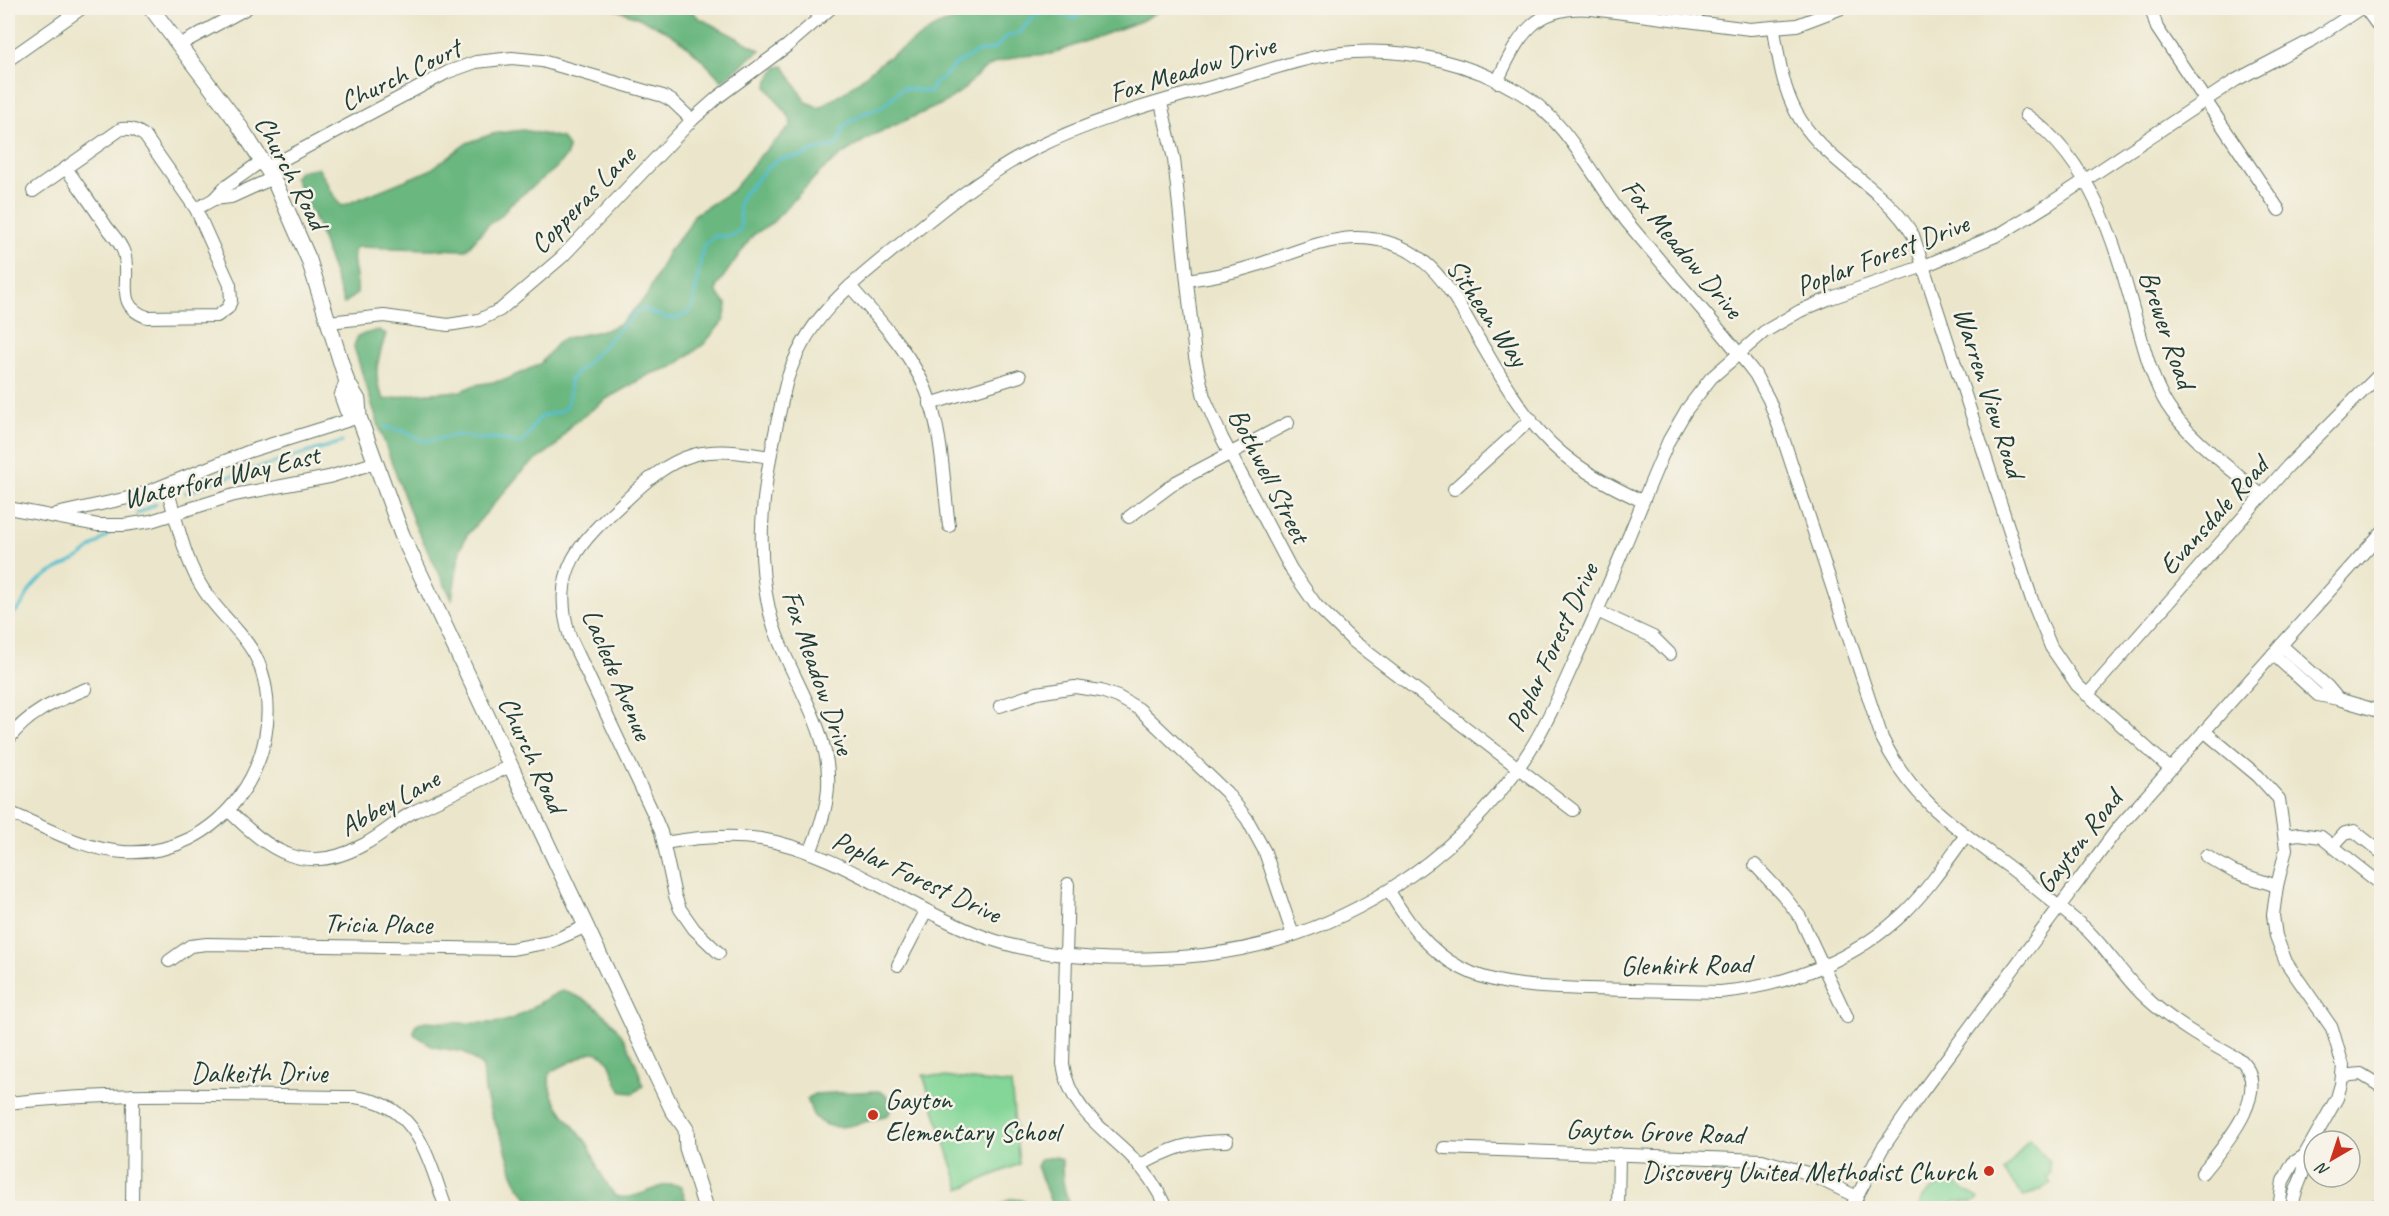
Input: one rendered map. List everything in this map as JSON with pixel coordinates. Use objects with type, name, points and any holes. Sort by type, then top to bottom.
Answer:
[{"type":"main road","name":"Church Road","points":[[151,8],[268,169],[300,235],[347,382],[342,396],[347,410],[359,417],[402,535],[672,1109],[674,1133],[687,1148],[706,1209]]},
{"type":"main road","points":[[2374,1209],[2382,1206]]},
{"type":"street","points":[[8,60],[82,8]]},
{"type":"street","points":[[179,45],[247,8]]},
{"type":"street","name":"Copperas Lane","points":[[329,322],[384,316],[448,325],[479,320],[500,310],[562,257],[692,120],[740,79],[787,46],[817,12],[831,8]]},
{"type":"street","points":[[1497,81],[1523,33],[1547,15],[1566,9],[1592,9],[1737,28],[1774,29],[1813,21],[1842,8]]},
{"type":"street","points":[[2151,8],[2157,28],[2279,210]]},
{"type":"street","points":[[2363,8],[2382,31]]},
{"type":"street","name":"Poplar Forest Drive","points":[[664,843],[700,837],[735,836],[777,842],[810,852],[955,925],[1002,943],[1066,954],[1157,958],[1241,949],[1329,922],[1377,899],[1449,845],[1495,798],[1518,768],[1557,702],[1669,440],[1687,409],[1711,378],[1738,352],[1764,332],[1800,311],[1924,266],[2000,234],[2205,100],[2260,66],[2314,39],[2363,8]]},
{"type":"street","name":"Warren View Road","points":[[1774,29],[1783,82],[1798,117],[1825,151],[1895,208],[1913,235],[2040,621],[2059,661],[2087,694],[2169,768]]},
{"type":"street","name":"Fox Meadow Drive","points":[[810,852],[824,814],[828,770],[822,739],[780,647],[768,604],[761,541],[762,510],[782,400],[795,360],[818,319],[836,298],[944,208],[1005,166],[1073,132],[1310,58],[1351,52],[1422,56],[1448,62],[1497,81],[1530,99],[1553,119],[1628,224],[1738,352],[1763,387],[1777,420],[1881,738],[1912,788],[1935,811],[2058,906],[2099,941],[2157,1008],[2171,1019],[2242,1061],[2248,1068],[2253,1085],[2244,1113],[2226,1144],[2202,1173]]},
{"type":"street","name":"Church Court","points":[[268,169],[448,72],[489,59],[512,58],[542,61],[622,83],[663,96],[672,101],[692,120]]},
{"type":"street","name":"Bothwell Street","points":[[1161,103],[1174,159],[1197,371],[1209,411],[1291,569],[1327,617],[1353,641],[1573,810]]},
{"type":"street","name":"Brewer Road","points":[[2026,115],[2053,138],[2084,181],[2108,225],[2146,354],[2166,404],[2188,430],[2262,496]]},
{"type":"street","points":[[33,191],[121,129],[135,129],[145,136],[196,209],[230,285],[231,301],[228,308],[217,316],[147,317],[136,313],[129,307],[126,297],[126,264],[120,245],[66,168]]},
{"type":"street","points":[[214,199],[231,197],[268,169]]},
{"type":"street","points":[[196,209],[214,199],[224,188],[268,169]]},
{"type":"street","name":"Sithean Way","points":[[1187,280],[1226,274],[1306,248],[1344,239],[1365,239],[1392,244],[1415,255],[1439,274],[1530,419],[1558,450],[1575,465],[1608,485],[1642,501]]},
{"type":"street","points":[[850,286],[906,353],[926,391],[939,444],[949,526]]},
{"type":"street","name":"Evansdale Road","points":[[2087,694],[2262,496],[2322,431],[2382,372]]},
{"type":"street","points":[[930,404],[1020,376]]},
{"type":"street","points":[[49,515],[115,501],[166,485],[250,451],[359,417]]},
{"type":"street","points":[[1454,489],[1530,419]]},
{"type":"street","points":[[1129,517],[1176,482],[1288,423]]},
{"type":"street","name":"Laclede Avenue","points":[[719,953],[694,929],[680,909],[664,843],[653,813],[570,637],[564,612],[566,579],[574,557],[585,539],[650,477],[666,466],[693,455],[720,451],[770,457]]},
{"type":"street","name":"Waterford Way East","points":[[8,508],[98,525],[142,523],[234,495],[329,477],[374,463]]},
{"type":"street","points":[[8,812],[87,846],[126,852],[145,851],[177,844],[214,824],[238,801],[255,774],[264,746],[268,714],[265,683],[254,652],[213,603],[196,577],[166,485]]},
{"type":"street","name":"Gayton Road","points":[[1854,1203],[1882,1149],[2058,906],[2118,828],[2169,768],[2382,532]]},
{"type":"street","points":[[1597,611],[1653,637],[1670,654]]},
{"type":"street","points":[[2277,650],[2328,687],[2338,699],[2382,712]]},
{"type":"street","points":[[1000,706],[1037,693],[1075,687],[1101,691],[1118,697],[1139,709],[1226,792],[1247,819],[1265,852],[1293,934]]},
{"type":"street","points":[[8,740],[23,722],[42,708],[86,689]]},
{"type":"street","points":[[2204,731],[2260,777],[2279,799],[2286,849],[2273,915],[2278,944],[2286,962],[2332,1028],[2341,1055],[2342,1076],[2337,1098],[2319,1129]]},
{"type":"street","name":"Abbey Lane","points":[[229,811],[258,838],[274,849],[300,858],[318,859],[338,856],[365,844],[406,816],[510,766]]},
{"type":"street","points":[[2333,846],[2345,833],[2354,831],[2382,853]]},
{"type":"street","points":[[2285,836],[2300,834],[2321,837],[2380,882]]},
{"type":"street","name":"Glenkirk Road","points":[[1389,891],[1415,932],[1443,957],[1478,976],[1509,985],[1720,992],[1770,985],[1792,978],[1857,949],[1890,925],[1919,897],[1966,836]]},
{"type":"street","points":[[2206,856],[2234,872],[2277,886]]},
{"type":"street","points":[[1755,865],[1800,917],[1847,1017]]},
{"type":"street","points":[[1068,884],[1063,1064],[1067,1082],[1079,1106],[1149,1178],[1166,1209]]},
{"type":"street","points":[[898,965],[926,911]]},
{"type":"street","name":"Tricia Place","points":[[169,961],[190,946],[207,944],[511,949],[550,942],[587,926]]},
{"type":"street","points":[[2342,1076],[2361,1074],[2382,1088]]},
{"type":"street","points":[[132,1209],[133,1095]]},
{"type":"street","name":"Dalkeith Drive","points":[[8,1103],[80,1096],[133,1095],[355,1097],[378,1102],[402,1117],[418,1136],[446,1209]]},
{"type":"street","points":[[1139,1166],[1165,1151],[1188,1143],[1227,1141]]},
{"type":"street","name":"Gayton Grove Road","points":[[1444,1148],[1762,1160],[1807,1173],[1854,1203]]},
{"type":"street","points":[[1618,1209],[1619,1154]]},
{"type":"street","points":[[2279,1209],[2283,1181],[2293,1162],[2302,1157]]},
{"type":"street","points":[[2293,1209],[2295,1190],[2302,1175]]},
{"type":"green space","points":[[612,8],[688,8],[699,18],[760,50],[722,81],[697,54],[673,36],[646,21]]},
{"type":"green space","points":[[996,8],[1165,8],[1141,21],[1051,54],[1020,56],[995,63],[981,71],[964,89],[944,103],[873,135],[844,153],[819,173],[773,222],[753,235],[717,286],[717,293],[727,305],[724,320],[704,344],[673,367],[650,374],[608,398],[570,426],[556,446],[525,468],[467,535],[460,550],[452,599],[414,523],[382,436],[354,347],[357,336],[378,330],[386,334],[377,367],[378,384],[385,400],[415,394],[461,391],[475,385],[505,380],[540,364],[559,341],[606,330],[621,323],[646,297],[668,252],[687,229],[694,215],[732,191],[759,157],[791,126],[790,118],[767,87],[768,80],[777,67],[784,66],[805,101],[819,108],[845,92],[884,60],[937,26]]},
{"type":"green space","points":[[523,130],[562,138],[568,147],[567,155],[555,169],[509,205],[501,216],[488,225],[466,250],[356,247],[353,257],[357,293],[344,304],[317,224],[294,177],[300,171],[318,168],[336,200],[342,206],[430,170],[467,143],[492,134]]},
{"type":"green space","points":[[562,991],[593,1005],[616,1027],[632,1055],[643,1086],[634,1093],[622,1092],[608,1061],[599,1053],[591,1052],[550,1072],[549,1082],[555,1101],[589,1146],[600,1172],[615,1196],[632,1196],[665,1186],[681,1186],[686,1201],[678,1208],[537,1208],[520,1188],[513,1174],[504,1143],[491,1114],[485,1091],[483,1067],[464,1052],[434,1047],[414,1034],[414,1028],[418,1023],[426,1021],[477,1023],[512,1019]]},
{"type":"green space","points":[[923,1075],[1011,1084],[1019,1164],[960,1189]]},
{"type":"green space","points":[[878,1091],[890,1100],[891,1107],[888,1115],[850,1126],[840,1127],[822,1123],[814,1115],[807,1099],[814,1094]]},
{"type":"green space","points":[[2029,1139],[2049,1161],[2050,1174],[2047,1177],[2051,1184],[2024,1197],[2004,1172]]},
{"type":"green space","points":[[1056,1157],[1062,1160],[1064,1185],[1072,1208],[1053,1208],[1037,1166],[1041,1159]]},
{"type":"green space","points":[[1950,1179],[1979,1199],[1974,1203],[1956,1201],[1946,1208],[1919,1208],[1926,1195]]},
{"type":"green space","points":[[1010,1199],[1021,1200],[1035,1208],[996,1208]]},
{"type":"waterway","points":[[385,427],[406,432],[427,441],[457,435],[480,439],[496,438],[520,444],[540,418],[560,411],[566,406],[571,379],[636,312],[644,309],[670,318],[677,318],[688,312],[693,306],[703,247],[714,236],[729,236],[741,228],[739,204],[742,196],[767,168],[779,159],[803,156],[835,146],[844,126],[862,114],[882,107],[903,88],[930,92],[935,82],[942,79],[954,65],[977,52],[994,49],[1006,37],[1019,33],[1035,15],[1052,13],[1074,18],[1091,8]]},
{"type":"waterway","points":[[1110,8],[1123,13],[1131,8]]},
{"type":"waterway","points":[[186,493],[215,481],[342,442]]},
{"type":"waterway","points":[[137,514],[156,504]]},
{"type":"waterway","points":[[8,616],[19,609],[38,581],[80,557],[110,533]]},
{"type":"place","name":"Gayton Elementary School","points":[[873,1115]]},
{"type":"place","name":"Discovery United Methodist Church","points":[[1989,1171]]}]
